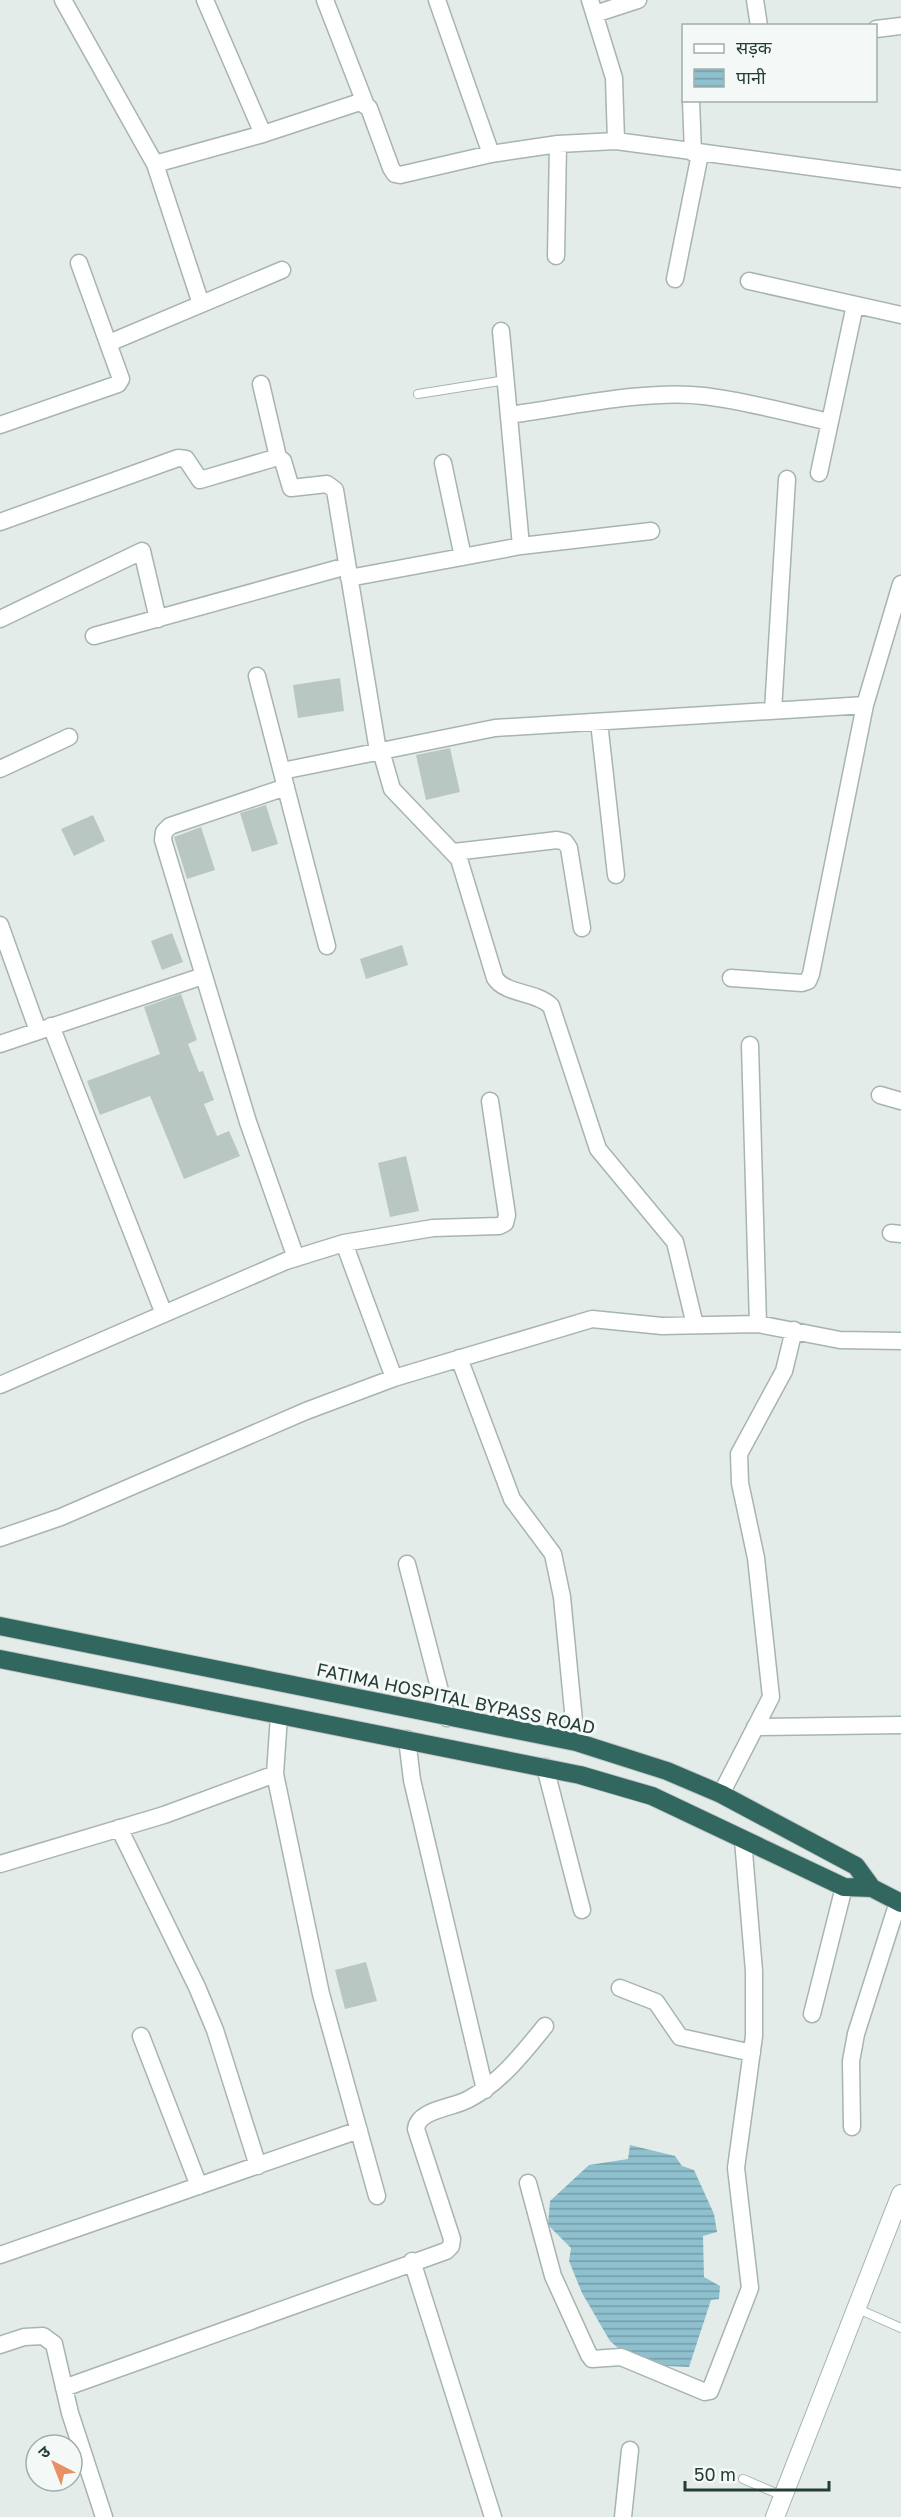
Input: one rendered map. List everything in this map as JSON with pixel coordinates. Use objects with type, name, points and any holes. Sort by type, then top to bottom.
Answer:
[{"type":"highway","name":"FATIMA HOSPITAL BYPASS ROAD","points":[[0,1626],[447,1718],[576,1742],[667,1771],[721,1794],[856,1866],[872,1888],[900,1903]]},
{"type":"highway","name":"FATIMA HOSPITAL BYPASS ROAD","points":[[0,1659],[545,1767],[652,1796],[844,1887],[872,1888]]},
{"type":"highway","points":[[183,1696],[189,1665]]},
{"type":"main road","points":[[775,2517],[901,2194]]},
{"type":"street","points":[[63,0],[156,164],[201,304]]},
{"type":"street","points":[[205,0],[263,134]]},
{"type":"street","points":[[325,0],[395,174],[400,176],[491,154],[558,144],[616,141],[901,180]]},
{"type":"street","points":[[437,0],[491,154]]},
{"type":"street","points":[[616,141],[614,78],[593,7],[638,0]]},
{"type":"street","points":[[754,0],[759,24]]},
{"type":"street","points":[[877,29],[901,26]]},
{"type":"street","points":[[156,164],[263,134],[360,102],[365,103]]},
{"type":"street","points":[[675,279],[696,153],[691,102]]},
{"type":"street","points":[[556,256],[558,144]]},
{"type":"street","points":[[0,425],[118,384],[121,379],[80,263]]},
{"type":"street","points":[[109,342],[282,270]]},
{"type":"street","points":[[749,281],[901,315]]},
{"type":"street","points":[[819,473],[855,305]]},
{"type":"street","points":[[501,331],[521,546]]},
{"type":"street","points":[[261,384],[278,457],[283,461],[291,488],[327,484],[335,490],[379,751],[392,789],[454,852],[462,866],[498,984],[534,994],[551,1006],[598,1149],[675,1242],[695,1325]]},
{"type":"street","points":[[509,415],[655,396],[682,395],[705,396],[830,422]]},
{"type":"street","points":[[0,522],[178,458],[186,459],[197,478],[203,480],[278,457]]},
{"type":"street","points":[[444,463],[463,556]]},
{"type":"street","points":[[773,711],[787,479]]},
{"type":"street","points":[[94,636],[348,572],[521,546],[651,531]]},
{"type":"street","points":[[0,619],[142,551],[158,619]]},
{"type":"street","points":[[731,978],[808,981],[865,705],[901,584]]},
{"type":"street","points":[[257,676],[327,946]]},
{"type":"street","points":[[296,1258],[248,1122],[163,840],[164,832],[170,826],[284,779],[379,751],[495,728],[865,705]]},
{"type":"street","points":[[599,722],[616,875]]},
{"type":"street","points":[[0,769],[69,737]]},
{"type":"street","points":[[454,852],[557,840],[565,842],[569,848],[582,928]]},
{"type":"street","points":[[0,925],[164,1314]]},
{"type":"street","points":[[0,1044],[203,976]]},
{"type":"street","points":[[750,1045],[758,1324]]},
{"type":"street","points":[[880,1095],[901,1101]]},
{"type":"street","points":[[0,1385],[296,1258],[344,1243],[433,1228],[499,1226],[505,1223],[507,1215],[490,1101]]},
{"type":"street","points":[[344,1243],[394,1378]]},
{"type":"street","points":[[0,1538],[61,1516],[306,1411],[394,1378],[592,1319],[662,1326],[758,1324],[840,1340],[901,1341]]},
{"type":"street","points":[[721,1794],[767,1707],[771,1688],[756,1558],[740,1482],[739,1454],[784,1371],[794,1330]]},
{"type":"street","points":[[459,1358],[512,1500],[553,1554],[562,1597],[576,1742]]},
{"type":"street","points":[[407,1564],[447,1718]]},
{"type":"street","points":[[279,1716],[275,1774],[321,1994],[377,2196]]},
{"type":"street","points":[[755,1727],[901,1725]]},
{"type":"street","points":[[407,1739],[412,1780],[485,2090]]},
{"type":"street","points":[[545,1767],[582,1910]]},
{"type":"street","points":[[0,1864],[119,1828],[275,1774]]},
{"type":"street","points":[[119,1828],[197,1987],[215,2030],[258,2166]]},
{"type":"street","points":[[528,2183],[553,2276],[592,2359],[621,2357],[705,2392],[710,2391],[750,2288],[736,2168],[752,2053],[754,1971],[743,1840]]},
{"type":"street","points":[[812,2014],[844,1887]]},
{"type":"street","points":[[852,2127],[851,2061],[856,2034],[900,1903]]},
{"type":"street","points":[[620,1988],[656,2002],[680,2037],[752,2053]]},
{"type":"street","points":[[64,2388],[412,2261],[446,2251],[451,2246],[452,2239],[416,2129],[417,2122],[422,2116],[463,2103],[485,2090],[515,2062],[545,2026]]},
{"type":"street","points":[[141,2036],[199,2186]]},
{"type":"street","points":[[0,2255],[359,2130]]},
{"type":"street","points":[[412,2261],[493,2517]]},
{"type":"street","points":[[0,2345],[24,2337],[44,2336],[54,2344],[64,2388],[104,2517]]},
{"type":"street","points":[[623,2517],[630,2450]]},
{"type":"lane","points":[[418,394],[506,380]]},
{"type":"lane","points":[[856,2308],[901,2328]]},
{"type":"lane","points":[[743,2479],[783,2496]]},
{"type":"water","points":[[630,2145],[675,2156],[682,2166],[694,2170],[714,2214],[717,2232],[703,2236],[704,2277],[720,2286],[719,2299],[711,2300],[689,2367],[667,2366],[659,2374],[638,2365],[610,2341],[582,2293],[569,2261],[571,2248],[548,2225],[550,2201],[589,2165],[628,2159]]},
{"type":"building","points":[[340,678],[344,711],[298,718],[293,685]]},
{"type":"building","points":[[450,748],[460,792],[426,800],[416,755]]},
{"type":"building","points":[[266,805],[278,844],[252,852],[240,813]]},
{"type":"building","points":[[93,815],[105,841],[74,856],[61,829]]},
{"type":"building","points":[[201,827],[215,870],[187,879],[174,837]]},
{"type":"building","points":[[172,933],[183,962],[162,970],[151,941]]},
{"type":"building","points":[[402,945],[408,965],[366,979],[360,959]]},
{"type":"building","points":[[181,994],[197,1040],[188,1044],[199,1072],[203,1071],[214,1100],[204,1104],[217,1136],[229,1131],[240,1156],[184,1179],[150,1096],[100,1115],[87,1081],[160,1054],[144,1007]]},
{"type":"building","points":[[406,1156],[419,1211],[390,1217],[378,1163]]},
{"type":"building","points":[[366,1962],[377,2001],[345,2009],[335,1970]]}]
